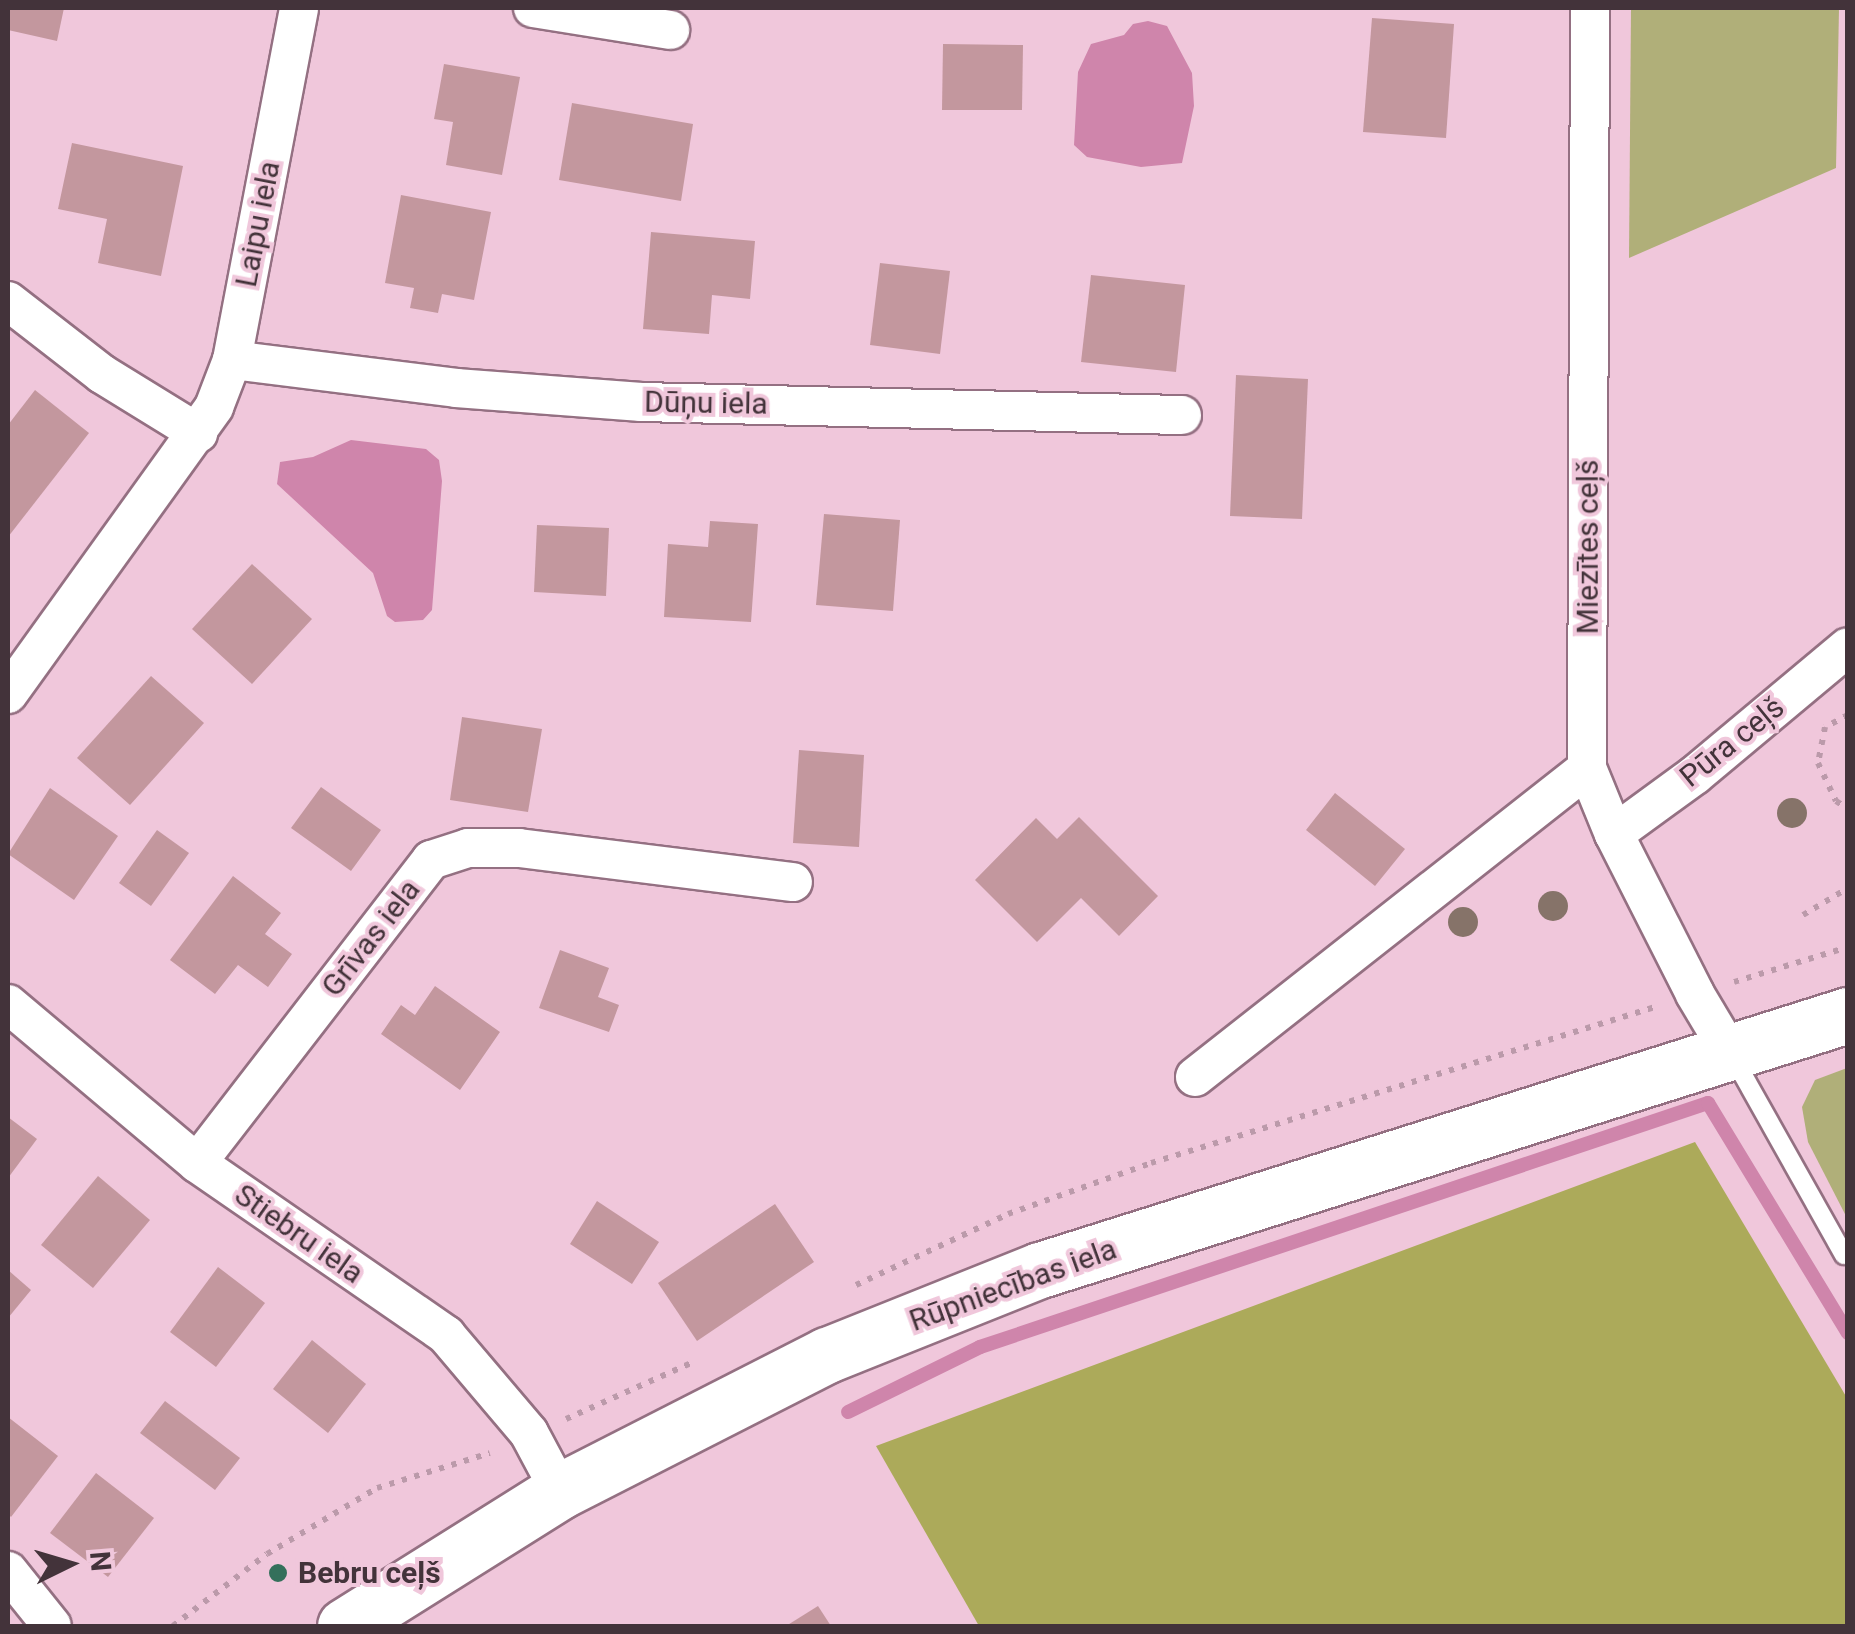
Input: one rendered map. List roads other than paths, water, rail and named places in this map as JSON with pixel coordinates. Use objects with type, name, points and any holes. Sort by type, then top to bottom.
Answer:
[{"type":"main road","name":"Rūpniecības iela","points":[[345,1626],[560,1491],[828,1356],[1040,1270],[1848,1015]]},
{"type":"street","name":"Laipu iela","points":[[8,694],[214,407],[232,360],[299,8]]},
{"type":"street","points":[[533,8],[670,30]]},
{"type":"street","name":"Miezītes ceļš","points":[[1590,8],[1587,768],[1614,834],[1695,994],[1730,1051]]},
{"type":"street","points":[[8,301],[102,374],[198,433]]},
{"type":"street","name":"Dūņu iela","points":[[232,360],[456,388],[641,402],[1182,416]]},
{"type":"street","name":"Pūra ceļš","points":[[1614,834],[1694,775],[1848,647]]},
{"type":"street","points":[[1195,1077],[1587,768]]},
{"type":"street","name":"Grīvas iela","points":[[197,1163],[432,860],[468,848],[518,848],[793,882]]},
{"type":"street","name":"Stiebru iela","points":[[8,1004],[197,1163],[446,1335],[530,1434],[560,1491]]},
{"type":"street","points":[[8,1571],[52,1626]]},
{"type":"lane","points":[[1730,1051],[1844,1255]]},
{"type":"waterway","points":[[848,1412],[980,1347],[1708,1103],[1848,1333]]},
{"type":"place","name":"Bebru ceļš","points":[[278,1573]]}]
